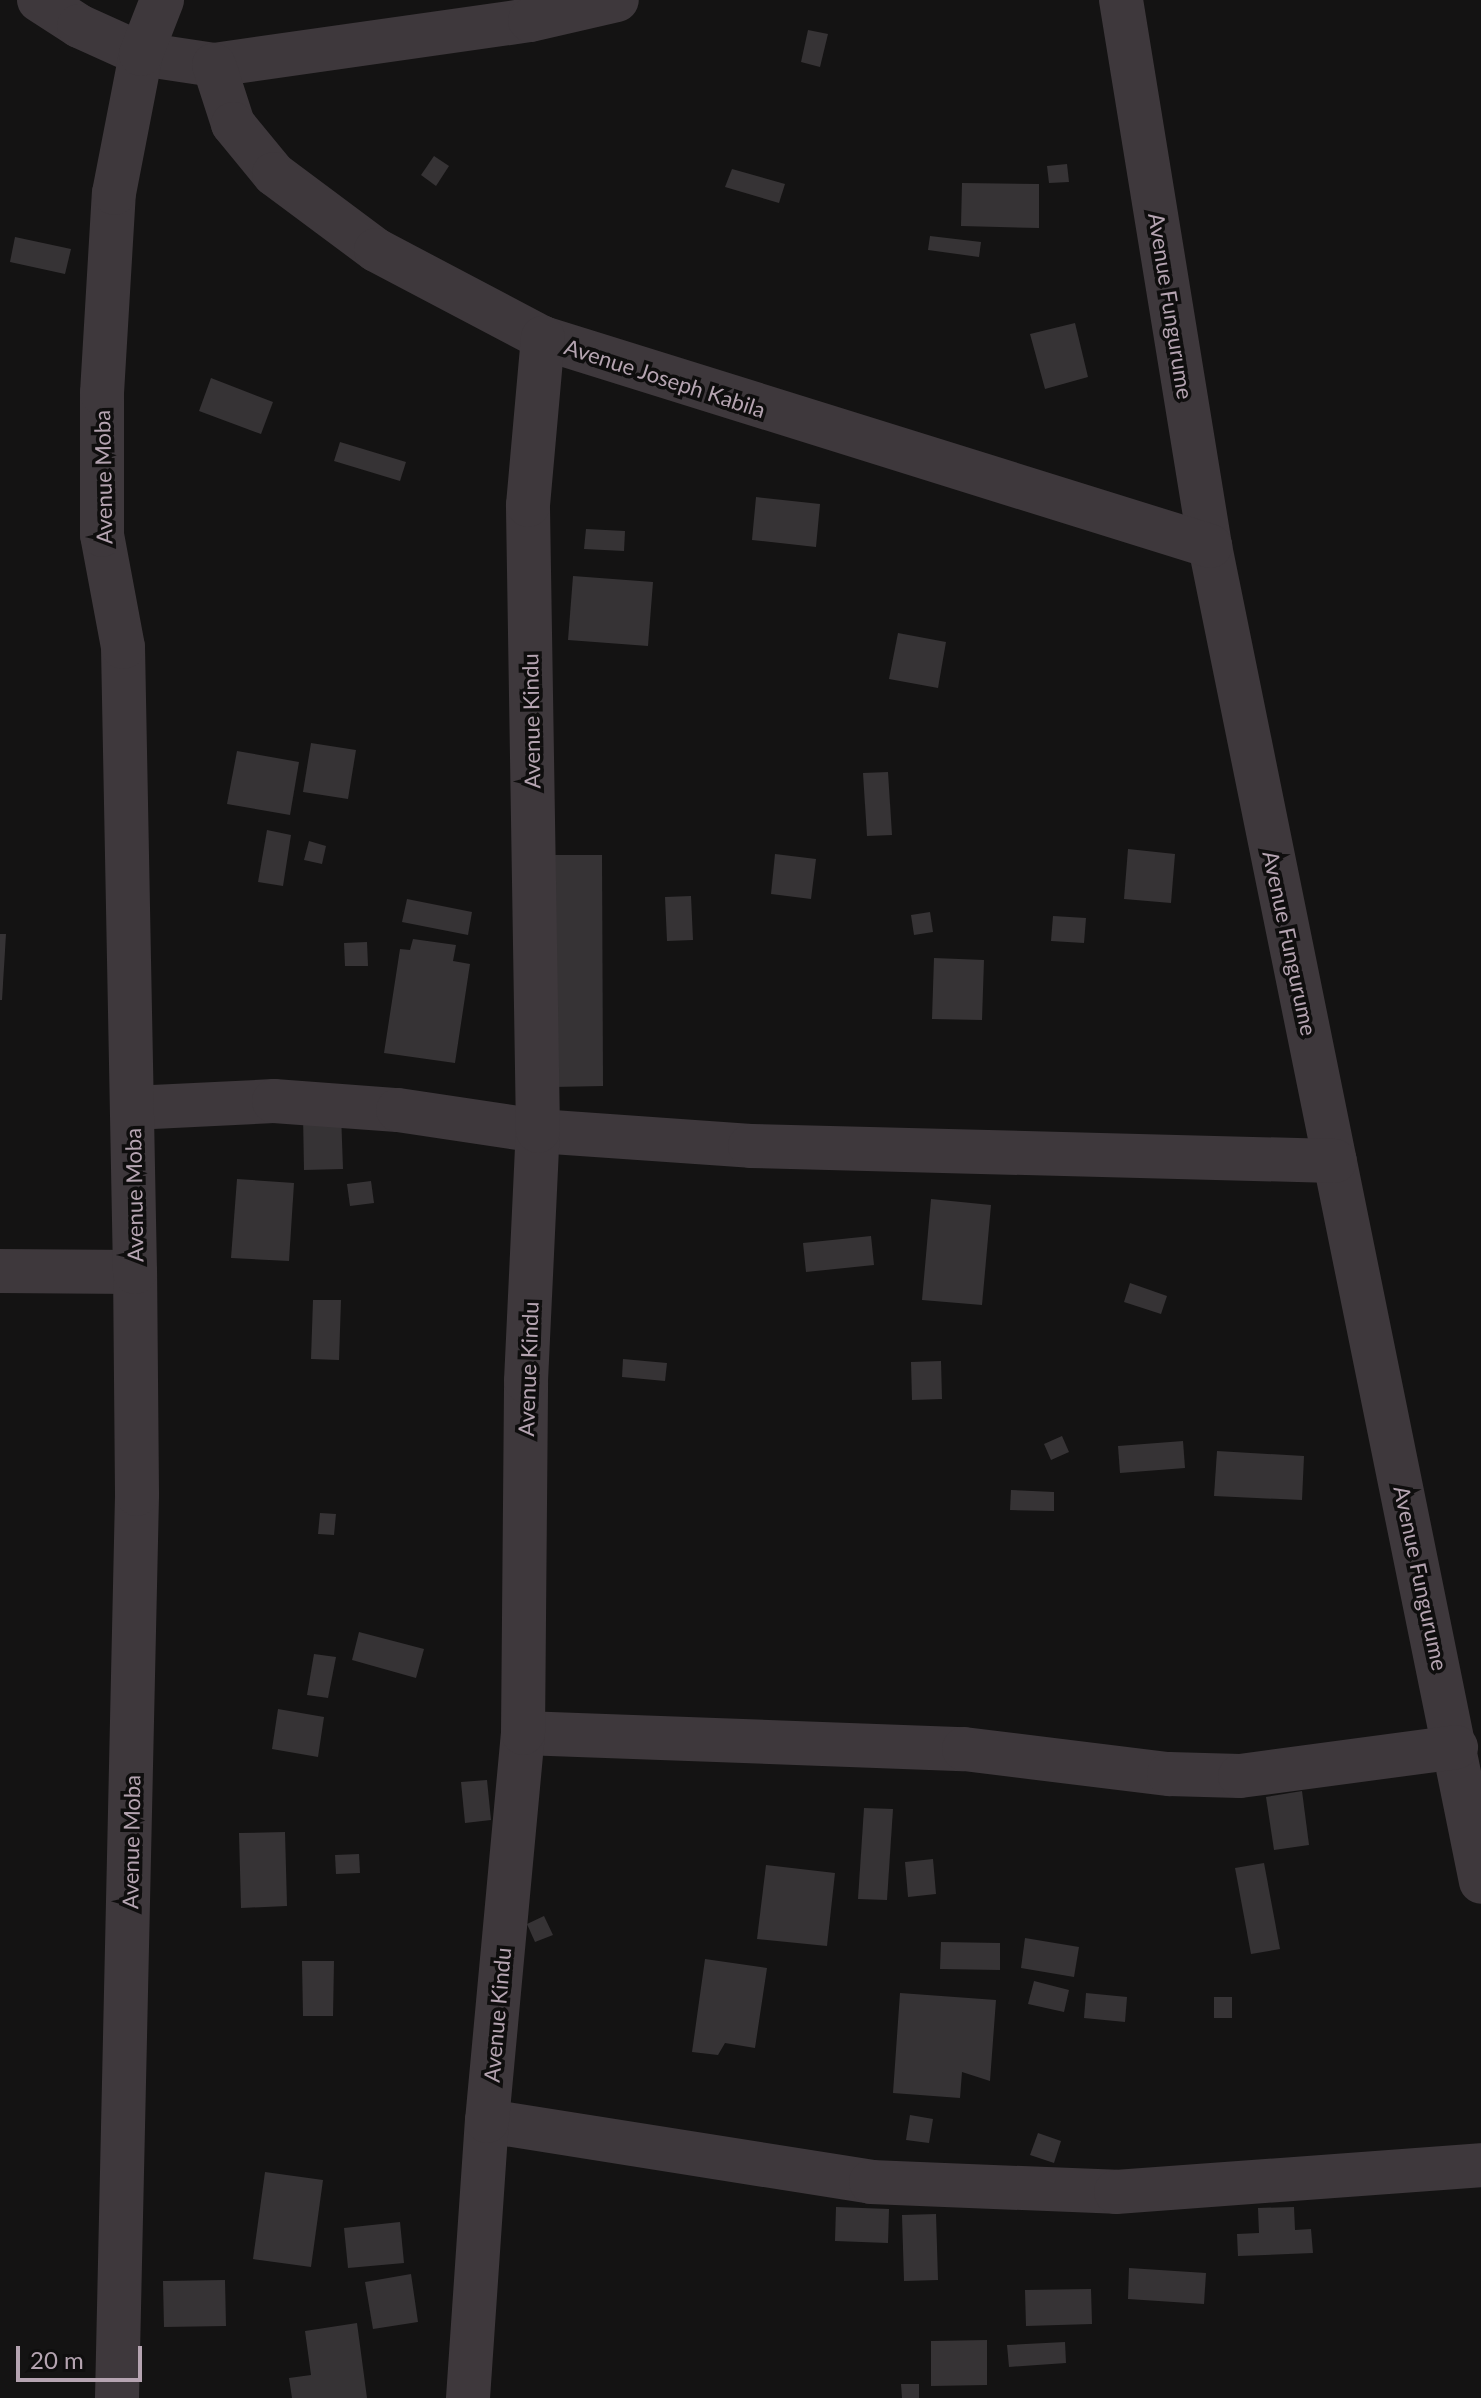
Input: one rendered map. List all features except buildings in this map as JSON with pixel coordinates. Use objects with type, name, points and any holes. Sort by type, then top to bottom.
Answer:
[{"type":"street","points":[[39,0],[79,26],[141,54],[214,65],[530,10],[617,0]]},
{"type":"street","name":"Avenue Moba","points":[[117,2398],[137,1494],[123,647],[102,535],[102,393],[114,193],[141,54],[162,0]]},
{"type":"street","name":"Avenue Fungurume","points":[[1121,0],[1210,546],[1481,1882]]},
{"type":"street","name":"Avenue Joseph Kabila","points":[[214,65],[233,124],[274,174],[376,250],[543,338],[1210,546]]},
{"type":"street","name":"Avenue Kindu","points":[[468,2398],[487,2121],[523,1733],[526,1381],[538,1131],[528,505],[543,338]]},
{"type":"street","points":[[132,1108],[274,1101],[398,1110],[538,1131],[750,1146],[1335,1161]]},
{"type":"street","points":[[0,1271],[135,1272]]},
{"type":"street","points":[[523,1733],[964,1749],[1169,1774],[1240,1776],[1456,1747]]},
{"type":"street","points":[[487,2121],[871,2182],[1116,2192],[1481,2165]]}]
